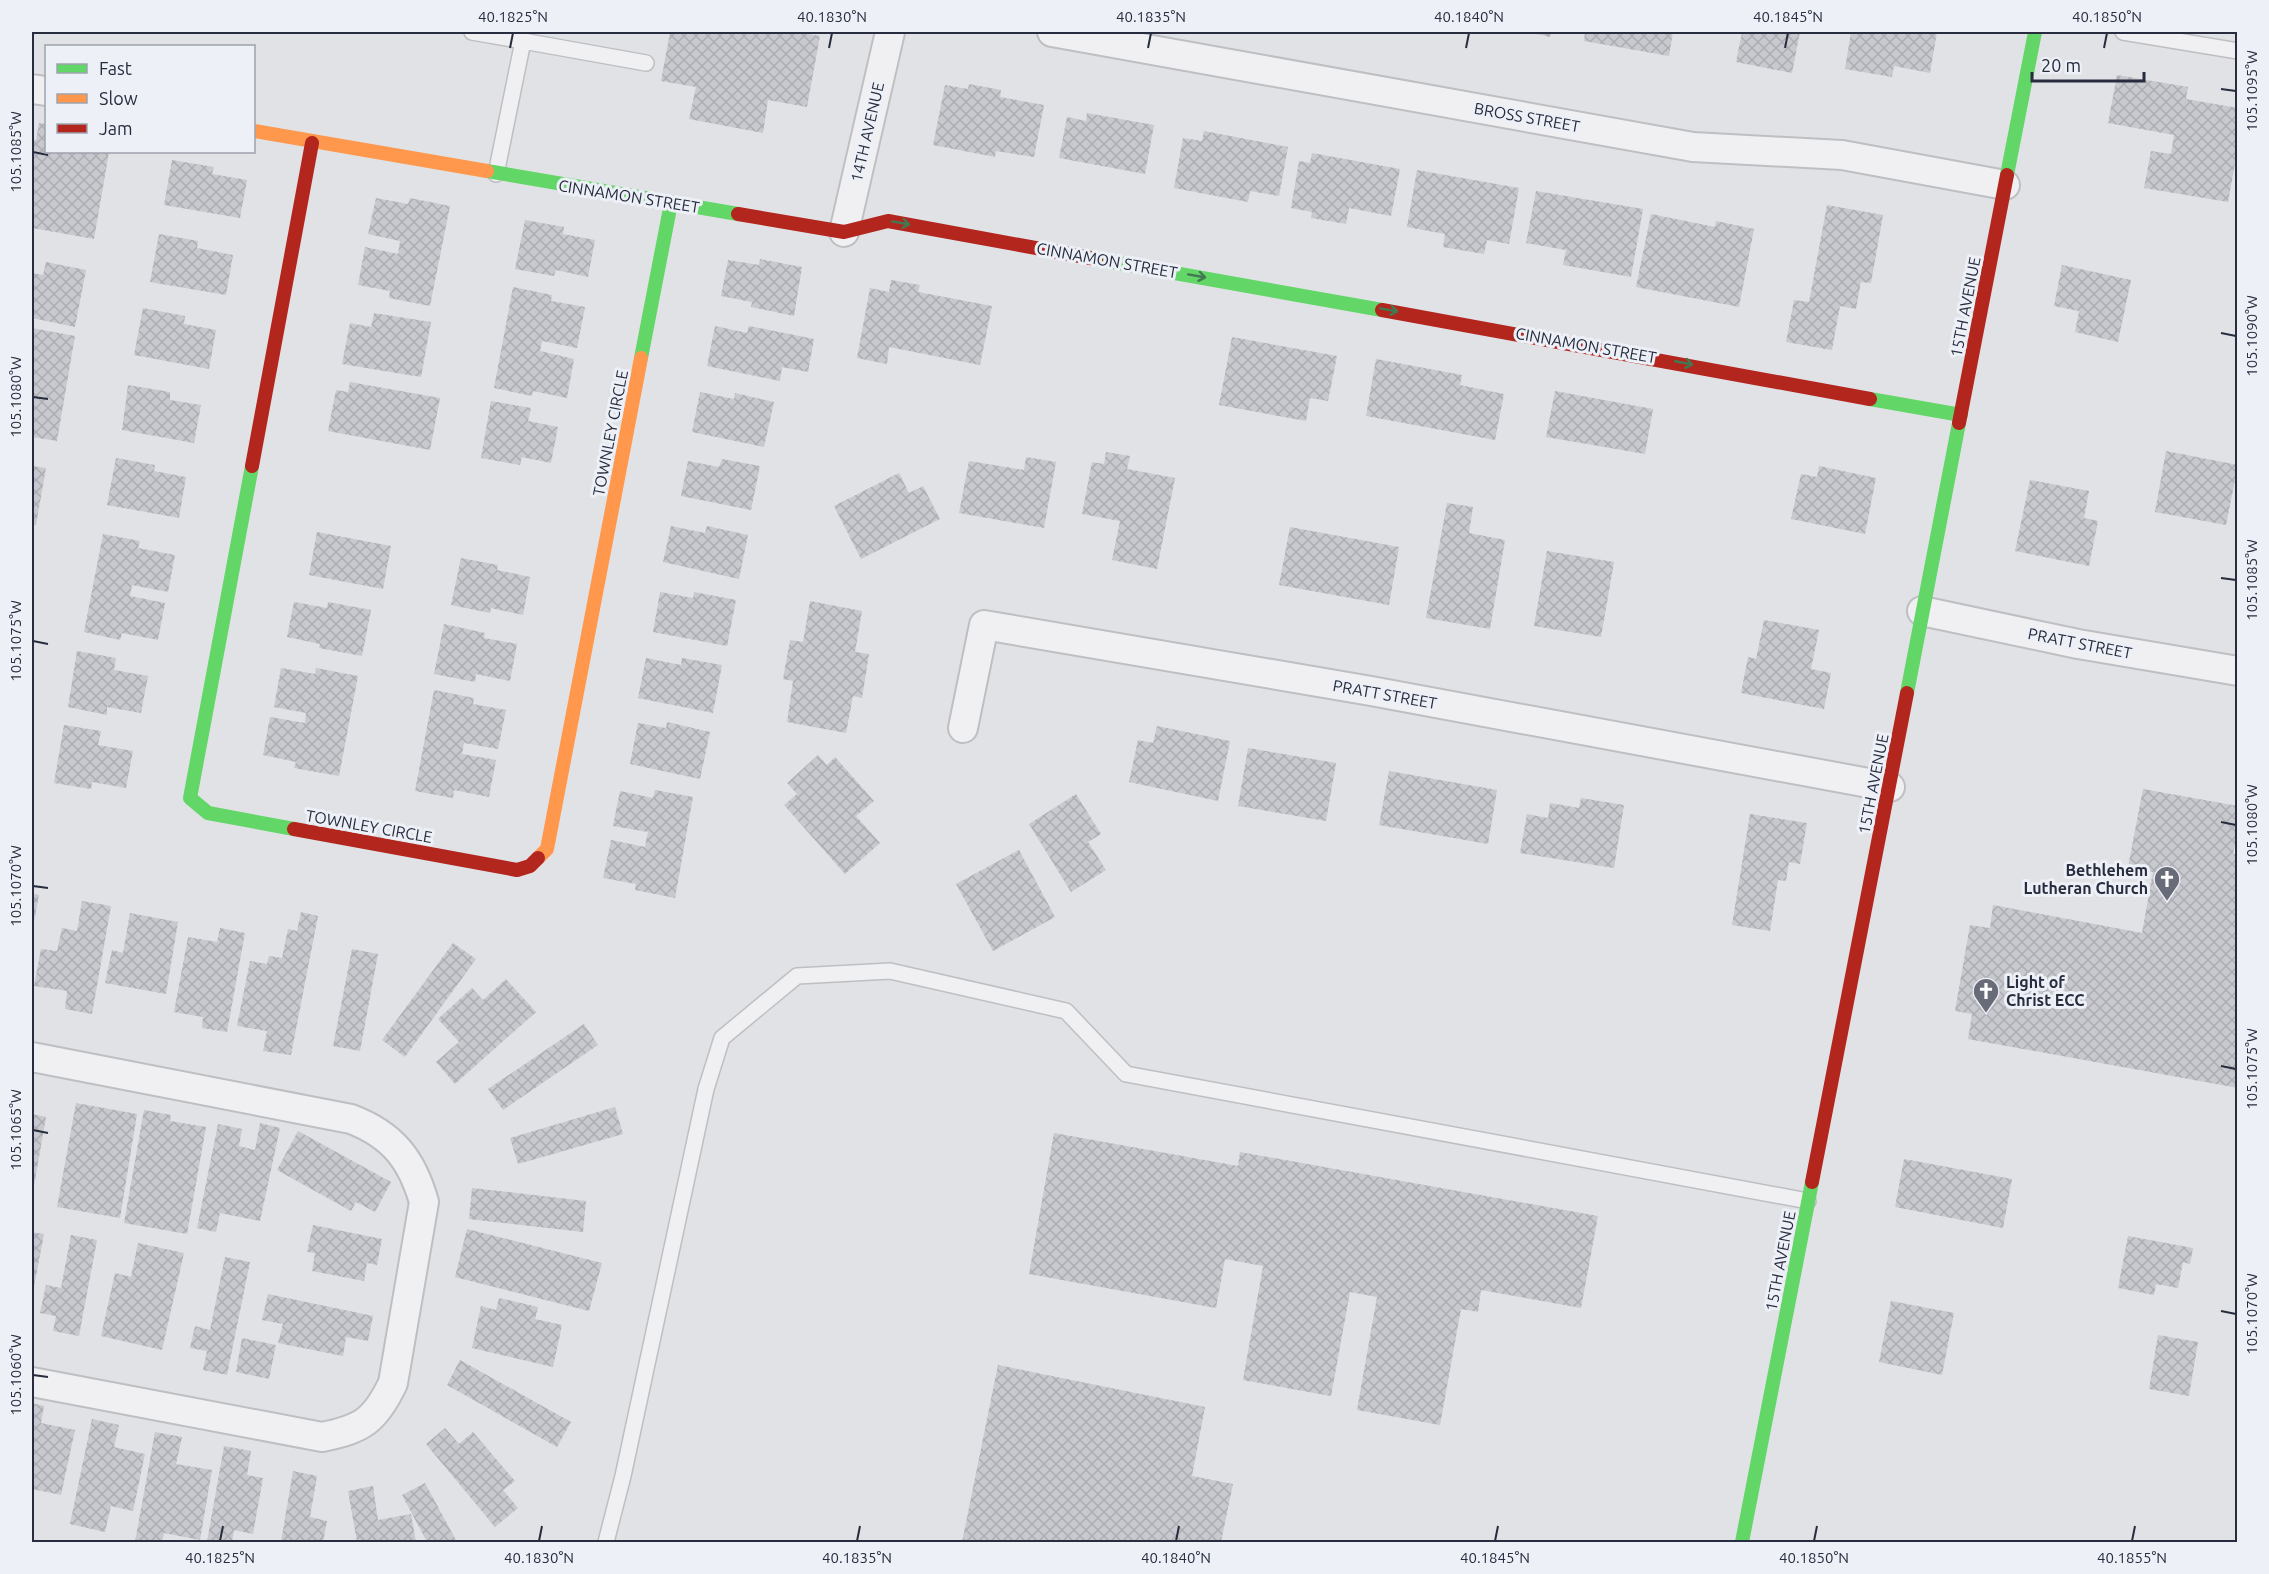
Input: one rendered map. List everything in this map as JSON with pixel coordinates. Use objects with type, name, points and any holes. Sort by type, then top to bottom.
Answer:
[{"type":"street","name":"14TH AVENUE","points":[[844,232],[890,32]]},
{"type":"street","name":"BROSS STREET","points":[[1052,32],[1693,147],[1842,155],[2005,185]]},
{"type":"street","name":"15TH AVENUE","points":[[1743,1542],[2035,32]]},
{"type":"street","name":"CINNAMON STREET","points":[[255,131],[312,143],[844,232],[888,221],[1603,348],[1961,415]]},
{"type":"street","name":"TOWNLEY CIRCLE","points":[[312,143],[190,798],[208,813],[517,870],[530,866],[547,849],[671,203]]},
{"type":"street","name":"PRATT STREET","points":[[1922,611],[2078,645],[2238,671]]},
{"type":"street","name":"PRATT STREET","points":[[963,728],[984,625],[1383,693],[1890,787]]},
{"type":"street","points":[[32,1057],[351,1119],[370,1126],[401,1151],[416,1174],[424,1202],[393,1383],[383,1405],[368,1421],[351,1431],[322,1437],[32,1382]]},
{"type":"lane","points":[[472,32],[646,63]]},
{"type":"lane","points":[[2123,32],[2238,51]]},
{"type":"lane","points":[[496,174],[523,41]]},
{"type":"lane","points":[[606,1542],[631,1442],[706,1089],[722,1038],[797,976],[890,971],[1066,1011],[1126,1074],[1808,1201]]},
{"type":"building","points":[[670,32],[796,32],[820,36],[807,107],[768,100],[763,133],[689,119],[696,87],[661,81]]},
{"type":"building","points":[[1528,32],[1551,32],[1550,37]]},
{"type":"building","points":[[1585,32],[1673,32],[1669,56],[1584,41]]},
{"type":"building","points":[[1742,32],[1800,32],[1792,73],[1736,62]]},
{"type":"building","points":[[1851,32],[1937,32],[1930,73],[1894,66],[1892,77],[1845,69]]},
{"type":"building","points":[[2117,75],[2188,87],[2186,99],[2238,108],[2238,147],[2228,202],[2144,188],[2151,151],[2171,154],[2174,135],[2108,123]]},
{"type":"building","points":[[969,84],[1001,90],[1000,97],[1044,105],[1034,157],[996,151],[995,157],[933,145],[945,85],[968,89]]},
{"type":"building","points":[[1087,113],[1154,125],[1145,174],[1059,158],[1067,117],[1086,121]]},
{"type":"building","points":[[39,123],[45,124],[45,153],[109,153],[94,239],[32,228],[32,140],[36,140]]},
{"type":"building","points":[[1204,131],[1288,147],[1279,196],[1250,191],[1248,202],[1174,188],[1183,138],[1202,141]]},
{"type":"building","points":[[1312,153],[1400,169],[1391,216],[1349,208],[1346,224],[1311,218],[1312,212],[1291,208],[1299,161],[1310,163]]},
{"type":"building","points":[[172,160],[214,167],[212,174],[247,180],[240,218],[164,205]]},
{"type":"building","points":[[1417,170],[1519,188],[1509,244],[1487,240],[1484,254],[1443,247],[1445,234],[1407,227]]},
{"type":"building","points":[[1536,191],[1643,209],[1631,277],[1563,265],[1566,250],[1526,243]]},
{"type":"building","points":[[376,198],[408,204],[410,198],[450,206],[430,306],[389,298],[390,291],[358,285],[365,247],[398,254],[400,241],[368,234]]},
{"type":"building","points":[[1827,205],[1883,215],[1871,283],[1861,282],[1856,309],[1840,306],[1832,350],[1786,342],[1794,300],[1809,302]]},
{"type":"building","points":[[1651,214],[1715,227],[1716,221],[1754,229],[1739,307],[1636,287]]},
{"type":"building","points":[[525,220],[564,227],[563,234],[595,240],[588,277],[556,270],[554,276],[515,269]]},
{"type":"building","points":[[159,234],[198,241],[197,248],[233,255],[226,295],[150,282]]},
{"type":"building","points":[[760,259],[802,267],[794,316],[751,307],[752,302],[721,296],[728,260],[759,265]]},
{"type":"building","points":[[46,262],[86,270],[75,327],[32,318],[32,273],[43,275]]},
{"type":"building","points":[[2062,265],[2131,280],[2118,342],[2075,332],[2079,311],[2054,306]]},
{"type":"building","points":[[891,280],[920,285],[918,292],[992,306],[980,365],[889,347],[887,364],[857,358],[870,288],[889,292]]},
{"type":"building","points":[[513,287],[552,295],[551,301],[585,307],[577,348],[542,341],[540,351],[574,359],[567,398],[533,391],[532,396],[494,388]]},
{"type":"building","points":[[143,308],[185,316],[184,324],[216,330],[209,369],[134,355]]},
{"type":"building","points":[[374,313],[431,322],[421,377],[342,364],[350,323],[371,327]]},
{"type":"building","points":[[715,326],[747,333],[749,326],[814,339],[808,372],[782,367],[780,381],[707,366]]},
{"type":"building","points":[[32,328],[75,336],[57,441],[32,437]]},
{"type":"building","points":[[1232,337],[1337,356],[1328,401],[1310,398],[1306,421],[1219,405]]},
{"type":"building","points":[[1376,359],[1462,375],[1460,385],[1504,394],[1495,440],[1366,416]]},
{"type":"building","points":[[350,382],[440,398],[430,450],[328,431],[336,390],[348,392]]},
{"type":"building","points":[[128,385],[170,392],[170,400],[201,405],[194,443],[122,430]]},
{"type":"building","points":[[1555,391],[1653,409],[1645,454],[1546,437]]},
{"type":"building","points":[[700,392],[734,399],[735,393],[774,402],[764,447],[692,432]]},
{"type":"building","points":[[491,401],[531,408],[528,421],[558,427],[551,463],[522,457],[520,465],[481,458]]},
{"type":"building","points":[[2166,451],[2238,465],[2226,525],[2155,512]]},
{"type":"building","points":[[1106,452],[1130,456],[1127,469],[1175,478],[1157,569],[1112,560],[1120,521],[1082,514],[1092,462],[1104,464]]},
{"type":"building","points":[[1026,457],[1056,462],[1044,528],[959,513],[969,461],[1024,470]]},
{"type":"building","points":[[116,458],[155,465],[154,471],[186,477],[179,518],[107,505]]},
{"type":"building","points":[[722,459],[760,466],[751,510],[681,496],[688,461],[719,467]]},
{"type":"building","points":[[32,466],[46,468],[36,525],[32,525]]},
{"type":"building","points":[[1819,466],[1876,478],[1865,534],[1791,519],[1801,474],[1817,477]]},
{"type":"building","points":[[899,473],[909,493],[923,486],[940,519],[861,559],[834,506]]},
{"type":"building","points":[[2030,480],[2089,491],[2084,518],[2098,521],[2089,566],[2015,551]]},
{"type":"building","points":[[1447,503],[1473,507],[1469,533],[1505,540],[1490,629],[1426,618]]},
{"type":"building","points":[[671,526],[705,533],[707,526],[748,535],[739,579],[663,562]]},
{"type":"building","points":[[1290,527],[1399,547],[1389,605],[1279,585]]},
{"type":"building","points":[[317,532],[391,546],[383,589],[309,575]]},
{"type":"building","points":[[103,534],[140,541],[138,548],[175,555],[168,592],[132,585],[130,596],[165,603],[158,640],[122,633],[120,640],[84,632]]},
{"type":"building","points":[[1547,551],[1614,562],[1601,637],[1534,626]]},
{"type":"building","points":[[461,558],[498,565],[497,570],[530,577],[523,615],[491,608],[490,613],[451,605]]},
{"type":"building","points":[[660,592],[693,598],[694,592],[736,600],[727,646],[653,632]]},
{"type":"building","points":[[810,601],[862,611],[855,652],[869,654],[862,698],[853,696],[846,733],[787,722],[793,681],[783,679],[790,640],[803,642]]},
{"type":"building","points":[[294,602],[327,608],[328,602],[371,610],[362,656],[319,648],[320,644],[287,637]]},
{"type":"building","points":[[1764,620],[1819,630],[1811,669],[1831,673],[1824,709],[1741,693],[1748,657],[1756,659]]},
{"type":"building","points":[[444,624],[485,633],[484,638],[517,644],[510,681],[476,674],[475,682],[434,674]]},
{"type":"building","points":[[77,651],[116,658],[114,670],[148,676],[141,713],[107,707],[107,715],[68,707]]},
{"type":"building","points":[[646,658],[681,665],[682,658],[722,665],[713,713],[638,698]]},
{"type":"building","points":[[281,668],[315,674],[316,668],[358,676],[339,776],[294,768],[296,762],[263,755],[270,717],[305,723],[306,713],[274,707]]},
{"type":"building","points":[[434,690],[474,698],[473,704],[506,710],[498,749],[464,743],[462,754],[496,760],[489,797],[454,790],[453,798],[415,791]]},
{"type":"building","points":[[667,722],[710,732],[700,779],[630,764],[638,723],[666,728]]},
{"type":"building","points":[[64,725],[101,731],[98,745],[133,751],[126,788],[92,782],[91,789],[54,783]]},
{"type":"building","points":[[1157,726],[1230,741],[1218,801],[1129,782],[1138,740],[1153,743]]},
{"type":"building","points":[[1248,748],[1336,763],[1326,821],[1238,806]]},
{"type":"building","points":[[818,755],[827,765],[835,757],[874,801],[856,816],[880,843],[845,874],[784,805],[797,794],[787,783]]},
{"type":"building","points":[[1389,771],[1497,790],[1488,844],[1379,825]]},
{"type":"building","points":[[2143,789],[2238,806],[2238,830],[2233,854],[2238,854],[2238,1088],[1968,1039],[1972,1014],[1955,1011],[1970,925],[1990,928],[1993,905],[2142,933],[2153,872],[2128,867]]},
{"type":"building","points":[[655,790],[693,797],[675,898],[635,890],[636,884],[603,878],[611,840],[645,847],[648,832],[613,826],[620,791],[653,798]]},
{"type":"building","points":[[1076,794],[1101,834],[1088,842],[1106,870],[1071,892],[1029,824]]},
{"type":"building","points":[[1581,798],[1624,805],[1614,868],[1520,853],[1527,814],[1548,818],[1550,803],[1579,808]]},
{"type":"building","points":[[1750,814],[1807,823],[1800,864],[1789,862],[1786,881],[1778,880],[1770,931],[1732,925]]},
{"type":"building","points":[[1019,850],[1055,917],[993,951],[956,884]]},
{"type":"building","points":[[32,893],[39,895],[33,927],[32,926]]},
{"type":"building","points":[[82,901],[111,906],[92,1014],[65,1009],[67,991],[34,986],[41,949],[57,951],[62,928],[77,931]]},
{"type":"building","points":[[301,912],[318,916],[291,1055],[263,1051],[267,1031],[237,1026],[250,961],[267,964],[269,956],[282,958],[288,929],[297,931]]},
{"type":"building","points":[[130,913],[178,922],[166,994],[105,983],[112,950],[123,953]]},
{"type":"building","points":[[220,928],[245,933],[227,1032],[202,1028],[203,1017],[174,1012],[188,937],[217,942]]},
{"type":"building","points":[[453,943],[476,959],[405,1057],[382,1040]]},
{"type":"building","points":[[352,949],[378,954],[360,1051],[333,1046]]},
{"type":"building","points":[[506,979],[536,1012],[455,1084],[436,1062],[459,1042],[438,1019],[472,988],[483,1000]]},
{"type":"building","points":[[584,1024],[598,1045],[503,1110],[488,1089]]},
{"type":"building","points":[[76,1103],[137,1114],[120,1218],[57,1207]]},
{"type":"building","points":[[615,1107],[623,1134],[518,1164],[510,1138]]},
{"type":"building","points":[[144,1110],[171,1115],[170,1121],[206,1127],[187,1234],[124,1223]]},
{"type":"building","points":[[32,1114],[46,1117],[33,1192],[32,1192]]},
{"type":"building","points":[[260,1123],[280,1128],[260,1221],[220,1213],[216,1232],[197,1228],[218,1124],[242,1129],[239,1146],[255,1150]]},
{"type":"building","points":[[298,1131],[391,1182],[375,1212],[356,1202],[351,1211],[277,1170]]},
{"type":"building","points":[[1054,1133],[1238,1166],[1240,1152],[1598,1216],[1581,1308],[1481,1290],[1478,1312],[1461,1309],[1440,1425],[1357,1410],[1377,1297],[1350,1292],[1331,1396],[1243,1380],[1263,1266],[1225,1259],[1216,1308],[1029,1274]]},
{"type":"building","points":[[1904,1159],[2012,1179],[2003,1228],[1895,1207]]},
{"type":"building","points":[[472,1188],[586,1201],[583,1232],[469,1219]]},
{"type":"building","points":[[313,1225],[382,1239],[377,1265],[367,1263],[364,1281],[312,1271],[315,1253],[307,1252]]},
{"type":"building","points":[[467,1229],[602,1263],[589,1311],[455,1277]]},
{"type":"building","points":[[32,1232],[44,1234],[33,1292],[32,1292]]},
{"type":"building","points":[[71,1235],[97,1240],[79,1336],[53,1331],[56,1316],[40,1313],[46,1285],[61,1288]]},
{"type":"building","points":[[2128,1236],[2193,1248],[2190,1264],[2183,1262],[2178,1288],[2156,1284],[2154,1295],[2118,1288]]},
{"type":"building","points":[[138,1243],[184,1253],[162,1350],[101,1336],[115,1273],[131,1277]]},
{"type":"building","points":[[225,1257],[250,1262],[227,1375],[203,1370],[207,1351],[190,1348],[195,1326],[210,1330]]},
{"type":"building","points":[[268,1294],[373,1316],[368,1341],[346,1337],[343,1356],[278,1343],[283,1324],[262,1320]]},
{"type":"building","points":[[499,1298],[538,1307],[535,1319],[562,1325],[553,1367],[472,1348],[481,1306],[496,1310]]},
{"type":"building","points":[[1891,1301],[1954,1313],[1942,1375],[1879,1362]]},
{"type":"building","points":[[2158,1335],[2198,1342],[2189,1396],[2149,1389]]},
{"type":"building","points":[[242,1338],[276,1345],[269,1379],[236,1372]]},
{"type":"building","points":[[460,1360],[571,1422],[557,1447],[447,1385]]},
{"type":"building","points":[[998,1365],[1205,1407],[1192,1476],[1233,1484],[1221,1542],[962,1542]]},
{"type":"building","points":[[32,1403],[44,1406],[41,1423],[75,1430],[61,1495],[32,1489]]},
{"type":"building","points":[[92,1419],[119,1425],[114,1447],[145,1454],[133,1511],[111,1506],[105,1532],[70,1524]]},
{"type":"building","points":[[445,1428],[459,1444],[473,1432],[515,1481],[503,1490],[518,1508],[495,1527],[426,1444]]},
{"type":"building","points":[[155,1432],[182,1437],[176,1464],[212,1470],[200,1540],[164,1533],[162,1542],[135,1542]]},
{"type":"building","points":[[224,1446],[251,1451],[247,1475],[263,1478],[253,1534],[234,1530],[232,1542],[207,1542]]},
{"type":"building","points":[[293,1471],[317,1476],[310,1517],[327,1521],[323,1542],[281,1542]]},
{"type":"building","points":[[425,1483],[457,1542],[427,1542],[402,1495]]},
{"type":"building","points":[[373,1486],[378,1520],[411,1514],[416,1542],[357,1542],[348,1491]]},
{"type":"traffic: fast","points":[[2007,175],[2035,32]]},
{"type":"traffic: fast","points":[[487,171],[738,214]]},
{"type":"traffic: fast","points":[[641,358],[671,203]]},
{"type":"traffic: fast","points":[[1096,259],[1382,310]]},
{"type":"traffic: fast","points":[[1870,399],[1961,415]]},
{"type":"traffic: fast","points":[[1907,693],[1959,423]]},
{"type":"traffic: fast","points":[[252,466],[190,798],[208,813],[294,829]]},
{"type":"traffic: fast","points":[[1742,1542],[1812,1182]]},
{"type":"traffic: slow","points":[[255,131],[487,171]]},
{"type":"traffic: slow","points":[[538,858],[547,849],[641,358]]},
{"type":"traffic: jam","points":[[252,466],[312,143]]},
{"type":"traffic: jam","points":[[1959,423],[2007,175]]},
{"type":"traffic: jam","points":[[738,214],[844,232],[888,221],[1096,259]]},
{"type":"traffic: jam","points":[[1382,310],[1870,399]]},
{"type":"traffic: jam","points":[[1812,1182],[1907,693]]},
{"type":"traffic: jam","points":[[294,829],[517,870],[530,866],[538,858]]},
{"type":"place","name":"Bethlehem Lutheran Church","points":[[2167,902]]},
{"type":"place","name":"Light of Christ ECC","points":[[1986,1014]]}]
